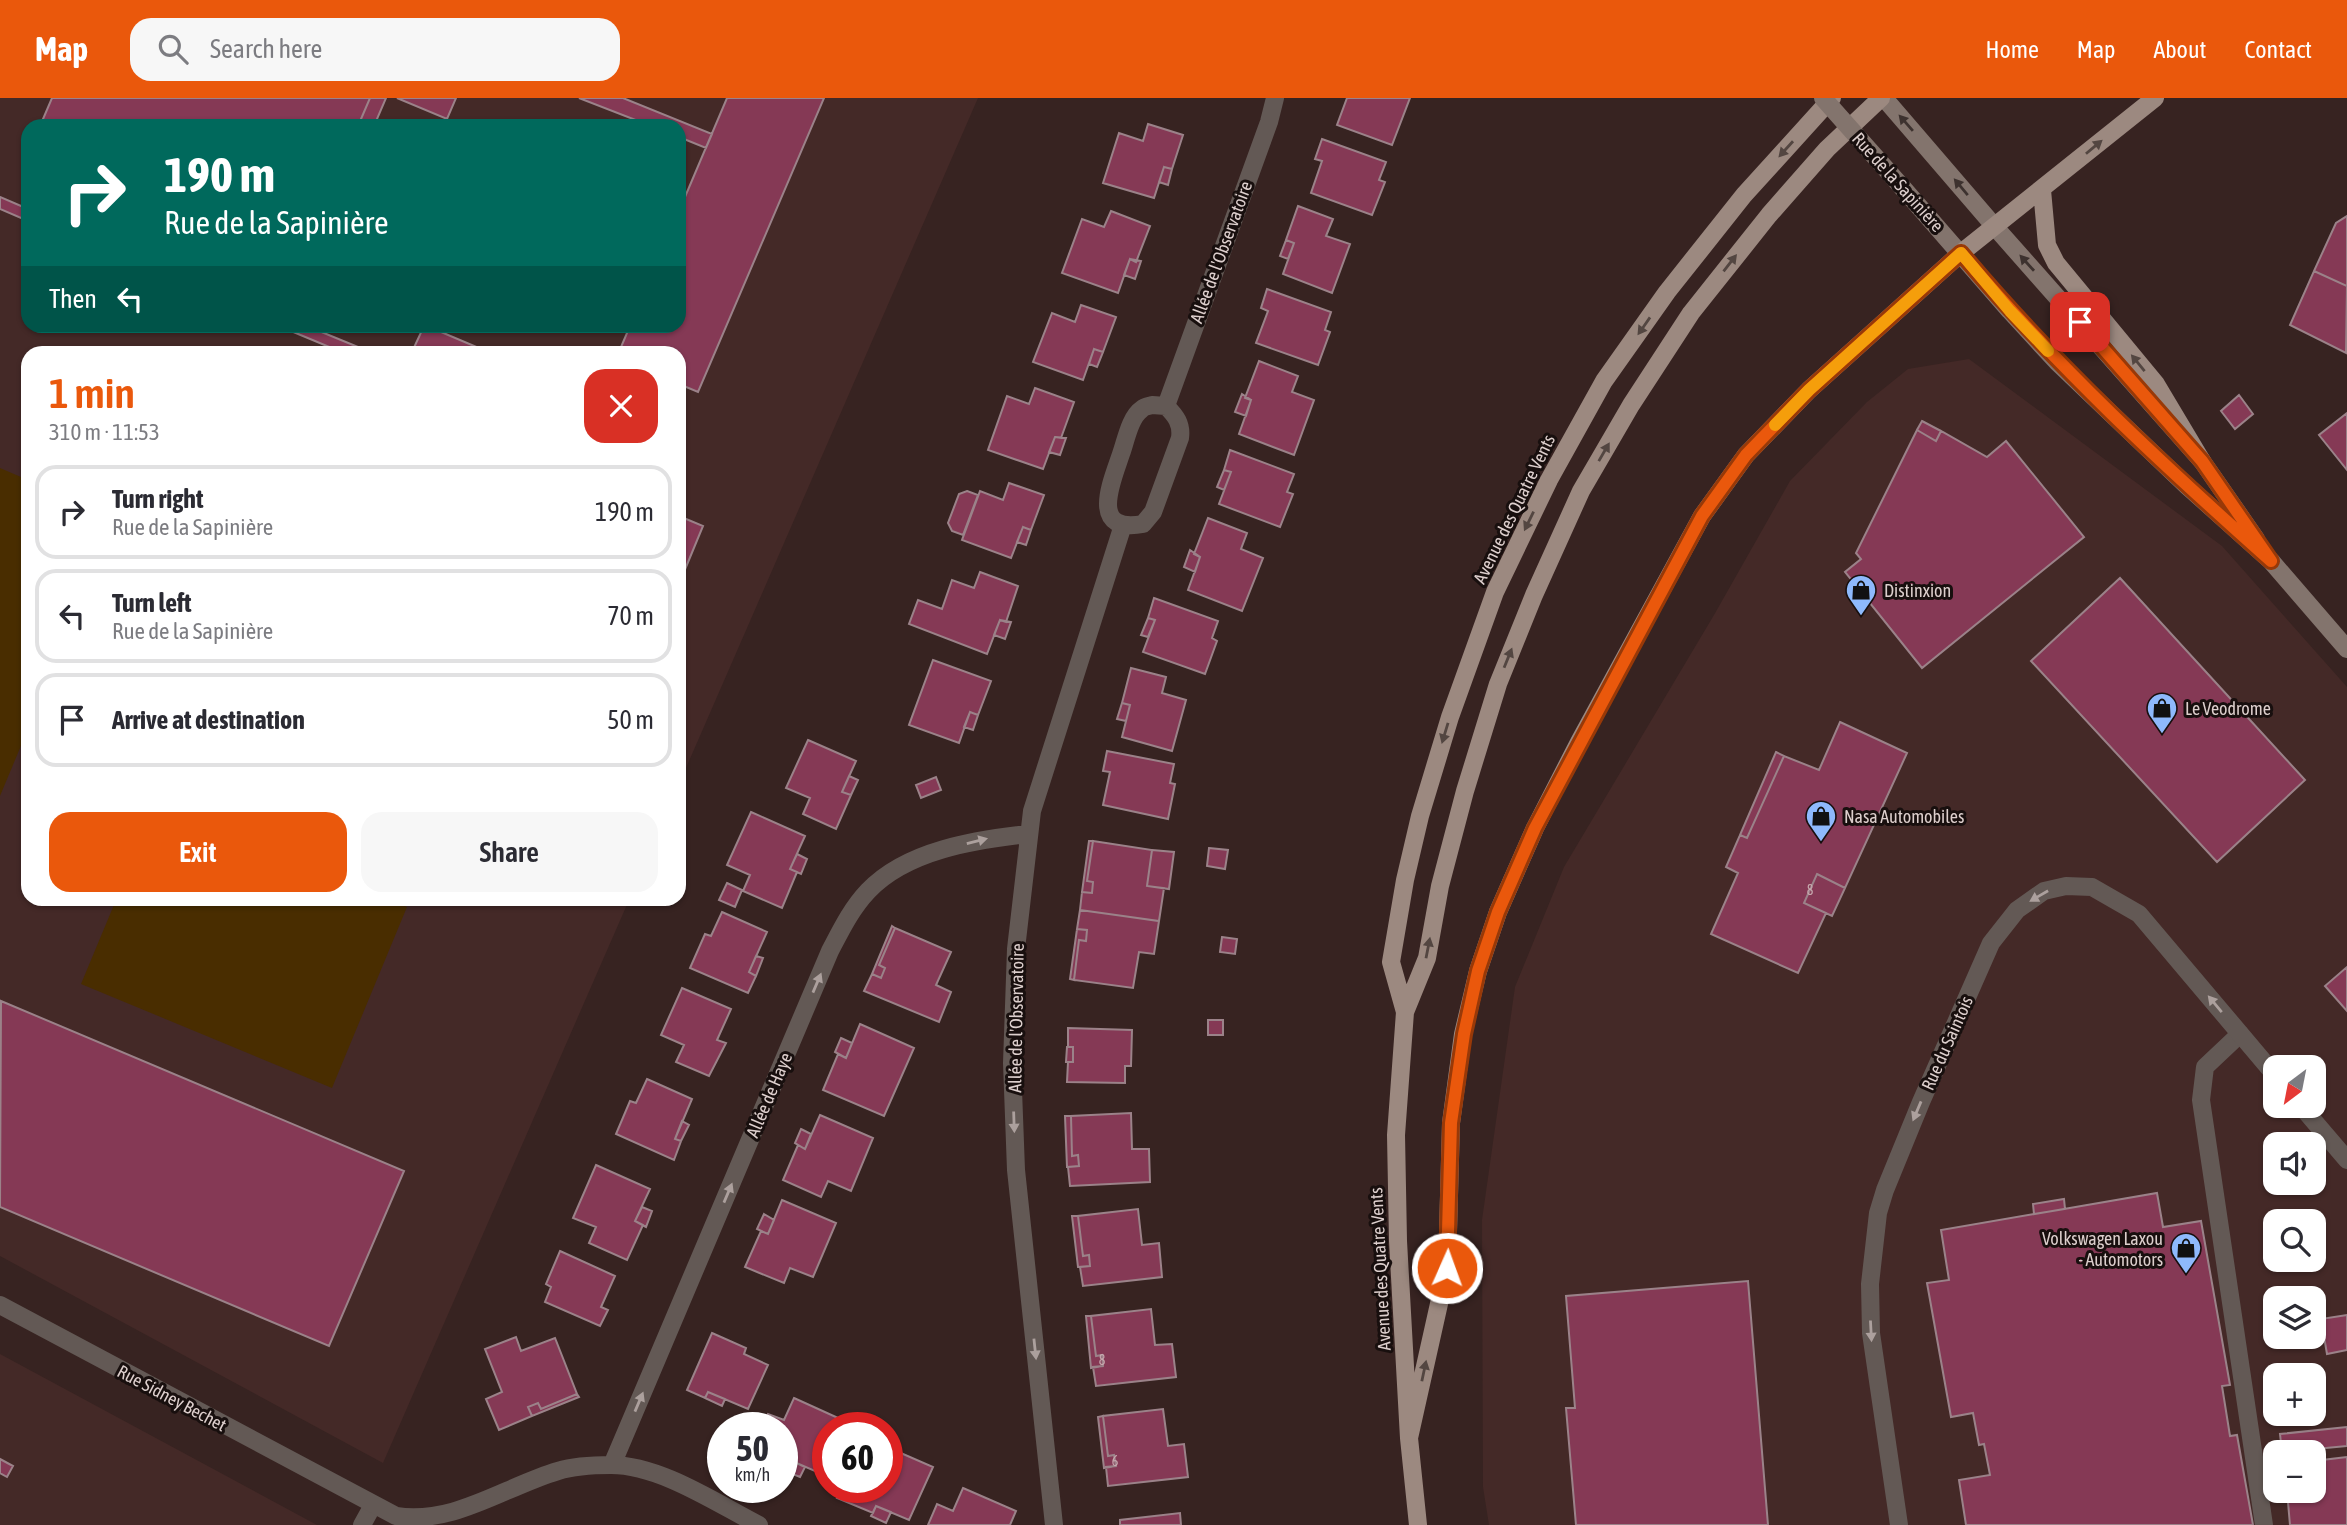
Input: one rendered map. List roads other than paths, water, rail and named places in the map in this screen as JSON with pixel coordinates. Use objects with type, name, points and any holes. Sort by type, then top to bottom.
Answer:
[{"type":"main road","name":"Avenue des Quatre Vents","points":[[1405,1012],[1391,962],[1405,880],[1420,816],[1446,730],[1495,592],[1549,480],[1604,381],[1667,292],[1744,195],[1832,98]]},
{"type":"main road","points":[[1409,1438],[1447,1268],[1451,1123],[1464,1034],[1478,971],[1498,912],[1535,828],[1702,516],[1746,455],[1809,390],[1961,253],[2155,98]]},
{"type":"main road","name":"Avenue des Quatre Vents","points":[[1418,1525],[1409,1438],[1398,1241],[1396,1135],[1405,1012],[1427,958],[1440,886],[1465,791],[1498,684],[1581,491],[1631,405],[1691,313],[1769,215],[1827,149],[1878,101]]},
{"type":"main road","points":[[2042,190],[2047,245],[2056,263],[2156,384],[2202,461]]},
{"type":"street","name":"Allée de l'Observatoire","points":[[1166,406],[1269,122],[1275,98]]},
{"type":"street","name":"Rue de la Sapinière","points":[[1823,98],[2057,362],[2186,485],[2271,561]]},
{"type":"street","name":"Rue de la Sapinière","points":[[1878,101],[1927,148],[2202,461],[2271,561],[2347,649]]},
{"type":"street","points":[[1152,405],[1166,406],[1181,427],[1180,438],[1153,512],[1143,524],[1123,524],[1108,513],[1107,495],[1132,422],[1141,409],[1152,405]]},
{"type":"street","name":"Allée de l'Observatoire","points":[[1054,1525],[1016,1157],[1013,1063],[1016,949],[1032,811],[1123,524]]},
{"type":"street","name":"Allée de Haye","points":[[612,1465],[830,951],[848,915],[868,891],[888,875],[920,858],[982,839],[1028,834]]},
{"type":"street","name":"Rue du Saintois","points":[[1899,1525],[1871,1333],[1870,1284],[1878,1213],[1921,1102],[1991,943],[2017,910],[2044,891],[2066,886],[2092,887],[2139,914],[2263,1061]]},
{"type":"street","points":[[2240,1034],[2205,1067],[2201,1100],[2264,1525]]},
{"type":"street","points":[[2311,1118],[2347,1160]]},
{"type":"street","name":"Rue Sidney Bechet","points":[[0,1305],[396,1516],[427,1520],[453,1514],[558,1471],[612,1465],[636,1468],[661,1476],[759,1525]]},
{"type":"street","points":[[362,1525],[373,1506]]},
{"type":"place","name":"Distinxion","points":[[1861,617]]},
{"type":"place","name":"Le Veodrome","points":[[2162,735]]},
{"type":"place","name":"Nasa Automobiles","points":[[1821,843]]},
{"type":"place","name":"Volkswagen Laxou - Automotors","points":[[2186,1275]]}]
